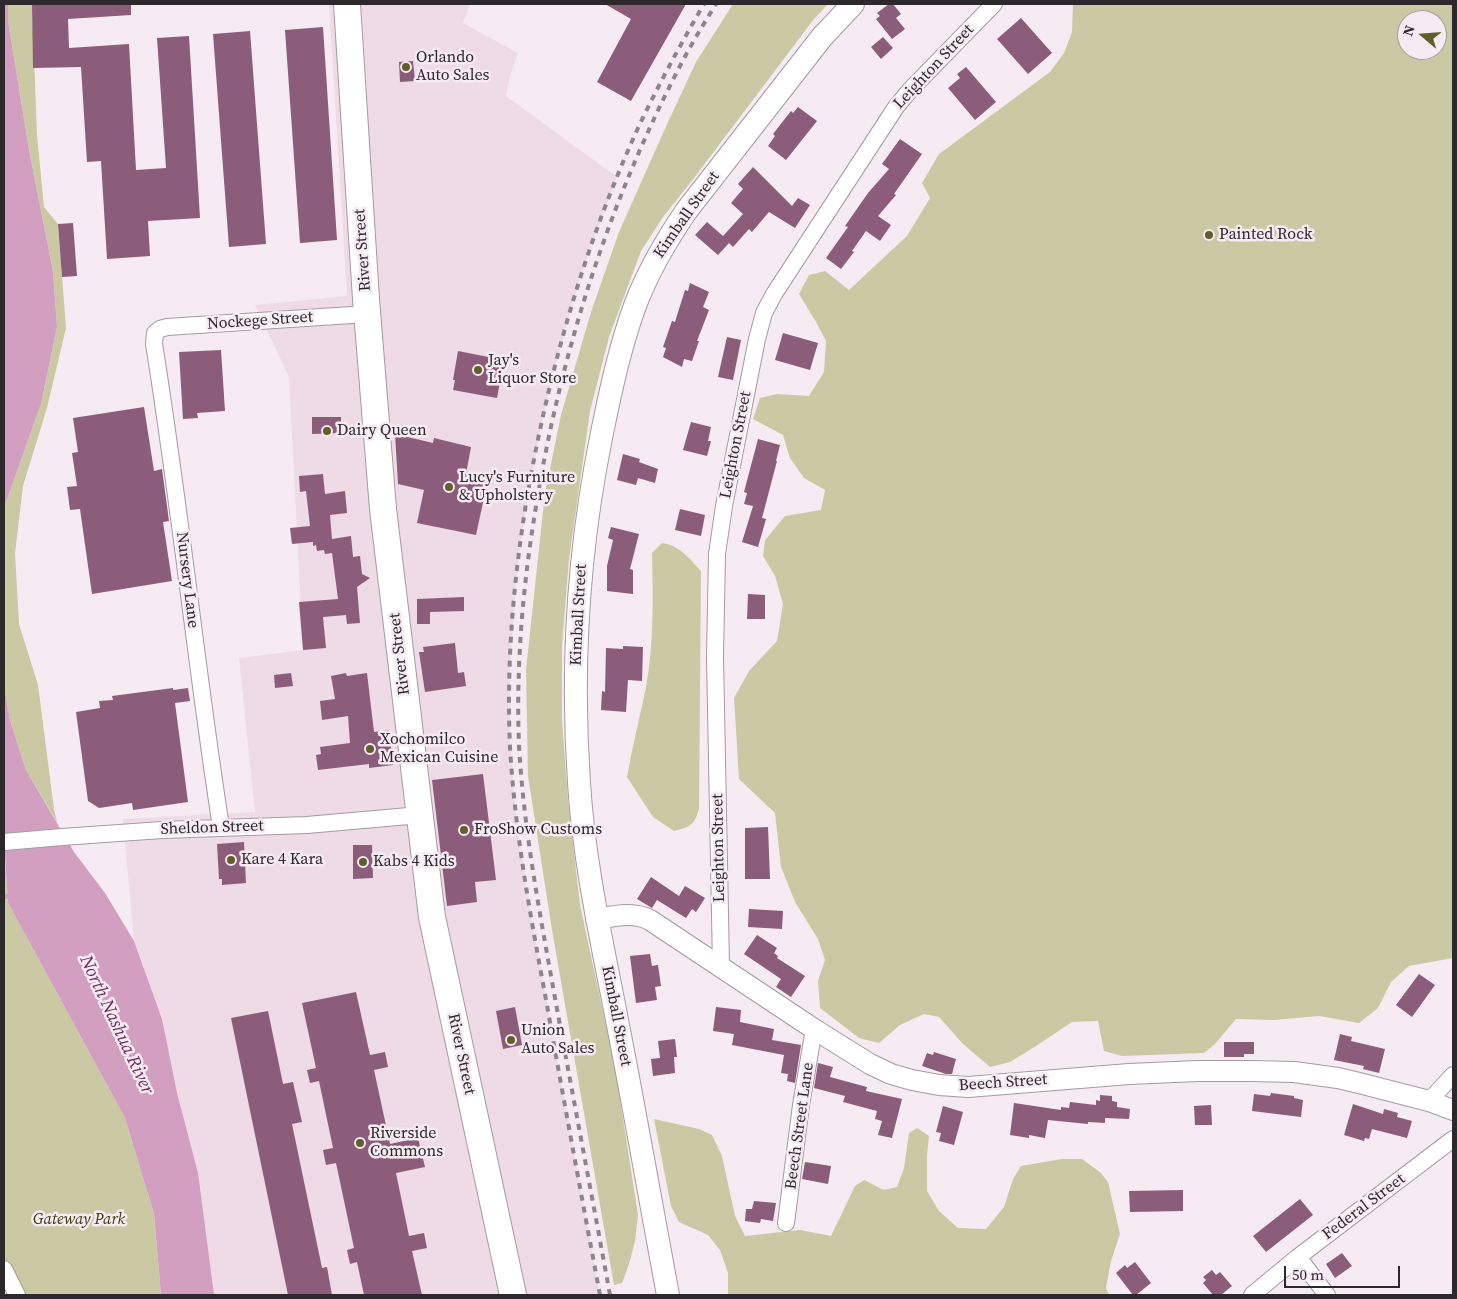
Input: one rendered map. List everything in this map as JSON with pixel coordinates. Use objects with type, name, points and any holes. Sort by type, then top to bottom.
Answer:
[{"type":"highway","name":"River Street","points":[[347,4],[367,314],[383,509],[433,925],[513,1295]]},
{"type":"main road","name":"Kimball Street","points":[[668,1295],[617,1020],[596,919],[582,818],[575,685],[582,554],[606,412],[631,317],[654,264],[673,230],[833,24],[853,4]]},
{"type":"street","name":"Leighton Street","points":[[721,966],[715,657],[716,554],[724,506],[764,313],[774,294],[896,107],[911,89],[994,4]]},
{"type":"street","name":"Nockege Street","points":[[155,333],[160,328],[167,327],[367,314]]},
{"type":"street","name":"Nursery Lane","points":[[155,333],[154,344],[173,469],[221,827]]},
{"type":"street","name":"Sheldon Street","points":[[4,842],[221,827],[307,825],[420,815]]},
{"type":"street","name":"Beech Street","points":[[596,919],[629,915],[645,917],[870,1064],[891,1074],[921,1082],[954,1087],[1129,1074],[1197,1071],[1275,1071],[1338,1078],[1429,1101],[1453,1110]]},
{"type":"street","name":"Beech Street Lane","points":[[786,1222],[801,1106],[814,1029]]},
{"type":"street","points":[[1429,1101],[1453,1075]]},
{"type":"street","name":"Federal Street","points":[[1252,1295],[1298,1257],[1453,1139]]},
{"type":"street","points":[[1298,1257],[1327,1295]]},
{"type":"street","points":[[4,1269],[17,1295]]},
{"type":"shaded area","points":[[329,4],[470,4],[463,23],[518,53],[510,76],[506,96],[617,177],[588,254],[571,308],[539,436],[517,569],[510,668],[510,742],[516,816],[530,910],[600,1295],[214,1295],[162,1019],[134,941],[123,819],[255,812],[239,658],[303,650],[289,377],[255,305],[347,296]]},
{"type":"green space","points":[[8,4],[32,4],[37,135],[44,207],[58,224],[66,328],[47,408],[23,486],[15,553],[19,624],[38,685],[57,822],[26,770],[10,720],[4,685],[4,508],[41,404],[57,327],[53,271],[30,155],[8,21]]},
{"type":"green space","points":[[733,4],[828,4],[814,19],[663,217],[641,251],[609,337],[590,411],[569,559],[562,646],[562,720],[568,800],[580,905],[615,1067],[638,1215],[635,1241],[629,1264],[622,1283],[614,1285],[552,930],[528,776],[526,670],[545,493],[561,415],[591,312],[619,232],[668,122],[696,62]]},
{"type":"green space","points":[[1073,4],[1453,4],[1453,958],[1409,966],[1391,982],[1378,1008],[1359,1023],[1319,1016],[1274,1020],[1236,1019],[1215,1044],[1204,1053],[1122,1056],[1104,1051],[1098,1021],[1072,1022],[1010,1062],[990,1067],[962,1043],[939,1017],[924,1014],[900,1025],[879,1043],[859,1038],[820,1008],[818,981],[825,960],[818,939],[795,902],[781,867],[775,813],[739,779],[734,698],[749,671],[777,641],[783,604],[775,576],[763,556],[765,540],[785,516],[821,510],[825,490],[804,478],[790,458],[783,435],[753,419],[760,398],[777,394],[809,396],[824,372],[826,341],[799,294],[809,275],[825,271],[849,290],[907,236],[930,198],[922,183],[939,154],[1050,72],[1064,53],[1072,32]]},
{"type":"green space","points":[[662,543],[679,550],[701,571],[699,809],[691,824],[674,831],[653,817],[627,777],[649,670],[653,586],[652,553]]},
{"type":"green space","name":"Gateway Park","points":[[4,842],[8,903],[125,1118],[154,1214],[161,1295],[17,1295],[4,1269]]},
{"type":"green space","points":[[654,1119],[699,1129],[712,1135],[722,1156],[735,1216],[745,1236],[800,1230],[831,1236],[855,1186],[864,1180],[884,1190],[897,1187],[904,1168],[909,1133],[917,1128],[929,1136],[927,1191],[939,1211],[958,1228],[986,1229],[1004,1207],[1013,1179],[1021,1166],[1062,1159],[1082,1159],[1101,1173],[1108,1182],[1120,1234],[1111,1261],[1106,1288],[1109,1295],[728,1295],[728,1273],[720,1250],[708,1235],[679,1222],[671,1206]]},
{"type":"water","points":[[4,4],[8,4],[8,21],[30,155],[53,271],[57,327],[41,404],[4,508]]},
{"type":"water","name":"North Nashua River","points":[[4,685],[10,720],[26,770],[74,852],[105,893],[134,941],[162,1019],[177,1093],[198,1173],[214,1295],[161,1295],[154,1214],[125,1118],[8,903],[4,841]]},
{"type":"building","points":[[32,4],[131,4],[131,15],[68,19],[69,48],[129,44],[136,170],[166,168],[157,38],[189,36],[200,218],[148,221],[150,256],[107,259],[101,161],[87,162],[81,67],[33,68]]},
{"type":"building","points":[[605,4],[686,4],[631,101],[597,82],[631,19]]},
{"type":"building","points":[[889,4],[893,4],[901,14],[896,18],[905,29],[892,39],[876,19],[880,16],[877,13]]},
{"type":"building","points":[[1021,18],[1052,53],[1028,74],[997,39]]},
{"type":"building","points":[[323,27],[337,240],[300,243],[285,30]]},
{"type":"building","points":[[250,31],[266,244],[229,247],[213,34]]},
{"type":"building","points":[[883,37],[893,48],[881,59],[871,47]]},
{"type":"building","name":"Orlando Auto Sales","points":[[413,61],[415,81],[400,82],[399,62]]},
{"type":"building","points":[[966,67],[996,102],[975,120],[948,88],[960,78],[957,74]]},
{"type":"building","points":[[798,107],[817,121],[786,160],[768,146],[775,136],[773,134],[791,111],[793,113]]},
{"type":"building","points":[[900,139],[922,154],[894,194],[896,195],[878,216],[891,225],[880,241],[866,231],[852,251],[854,252],[841,269],[826,258],[848,227],[845,226],[868,193],[889,169],[882,164]]},
{"type":"building","points":[[753,167],[792,206],[798,198],[810,205],[795,228],[769,212],[752,232],[749,229],[733,247],[729,243],[718,255],[695,235],[707,222],[723,236],[743,214],[731,203],[743,189],[738,184]]},
{"type":"building","points":[[73,223],[77,276],[62,277],[58,224]]},
{"type":"building","points":[[690,283],[709,292],[703,307],[709,310],[697,341],[699,341],[692,361],[684,359],[682,367],[663,357],[666,348],[663,347],[672,321],[675,322],[685,290],[688,291]]},
{"type":"building","points":[[783,333],[818,343],[810,370],[775,360]]},
{"type":"building","points":[[727,337],[741,340],[733,380],[718,377]]},
{"type":"building","points":[[221,350],[225,411],[197,413],[198,418],[183,419],[179,352]]},
{"type":"building","name":"Jay's Liquor Store","points":[[458,351],[504,360],[497,398],[453,390]]},
{"type":"building","points":[[144,407],[154,471],[162,469],[169,521],[163,522],[172,581],[92,594],[80,509],[70,510],[67,487],[77,486],[72,453],[78,452],[73,418]]},
{"type":"building","name":"Dairy Queen","points":[[312,417],[341,417],[341,433],[312,434]]},
{"type":"building","points":[[691,422],[711,427],[708,441],[711,441],[707,456],[683,450]]},
{"type":"building","name":"Lucy's Furniture & Upholstery","points":[[395,434],[433,443],[434,438],[471,447],[466,474],[488,479],[476,535],[417,523],[424,490],[398,484]]},
{"type":"building","points":[[758,439],[780,445],[762,518],[766,519],[758,547],[742,542],[753,506],[744,504],[747,493],[744,492]]},
{"type":"building","points":[[623,454],[640,459],[639,462],[658,469],[655,483],[638,478],[636,485],[617,480]]},
{"type":"building","points":[[323,474],[325,494],[345,491],[347,513],[330,515],[332,539],[351,536],[353,557],[360,556],[362,574],[370,578],[357,587],[360,623],[347,624],[346,615],[323,617],[326,648],[303,650],[299,602],[338,599],[332,553],[325,554],[324,550],[317,551],[316,545],[313,546],[313,542],[292,544],[290,528],[310,526],[306,491],[300,492],[299,476]]},
{"type":"building","points":[[680,509],[705,515],[701,536],[675,530]]},
{"type":"building","points":[[611,527],[639,534],[630,569],[633,570],[633,594],[607,591],[607,566],[613,540],[608,538]]},
{"type":"building","points":[[748,594],[765,595],[765,619],[747,619]]},
{"type":"building","points":[[464,597],[464,611],[430,612],[430,624],[417,624],[417,599]]},
{"type":"building","points":[[455,643],[458,673],[464,672],[466,686],[425,692],[419,652],[424,652],[423,647]]},
{"type":"building","points":[[623,646],[643,647],[642,681],[628,680],[626,712],[601,710],[602,691],[605,692],[606,648],[623,649]]},
{"type":"building","points":[[291,673],[293,686],[275,688],[274,675]]},
{"type":"building","points":[[346,673],[347,676],[367,673],[374,732],[389,730],[393,765],[369,768],[369,764],[318,770],[316,755],[321,754],[320,747],[350,743],[348,716],[322,720],[320,701],[335,699],[331,676]]},
{"type":"building","points":[[173,688],[173,690],[188,688],[190,701],[175,703],[188,802],[133,810],[132,803],[99,808],[88,801],[76,712],[100,708],[99,701],[113,700],[112,696]]},
{"type":"building","name":"FroShow Customs","points":[[483,774],[496,880],[475,882],[477,902],[447,906],[432,780]]},
{"type":"building","points":[[768,827],[770,879],[745,879],[745,828]]},
{"type":"building","name":"Kare 4 Kara","points":[[244,842],[246,883],[222,885],[222,879],[219,879],[217,844]]},
{"type":"building","name":"Kabs 4 Kids","points":[[353,845],[372,845],[373,878],[353,879]]},
{"type":"building","points":[[651,877],[679,896],[685,886],[705,898],[696,912],[692,909],[686,918],[657,900],[652,908],[637,899]]},
{"type":"building","points":[[749,909],[783,911],[782,929],[748,927]]},
{"type":"building","points":[[757,935],[777,948],[774,953],[778,956],[777,958],[805,976],[791,997],[776,987],[781,979],[744,954]]},
{"type":"building","points":[[650,954],[652,966],[658,965],[661,986],[655,987],[657,1000],[636,1003],[630,956]]},
{"type":"building","points":[[1419,974],[1435,985],[1412,1017],[1396,1005]]},
{"type":"building","name":"Riverside Commons","points":[[356,992],[370,1055],[385,1052],[388,1067],[374,1070],[390,1144],[418,1138],[425,1167],[396,1173],[409,1236],[424,1233],[427,1248],[412,1251],[422,1295],[364,1295],[357,1262],[350,1264],[347,1250],[354,1248],[336,1163],[326,1165],[323,1150],[333,1148],[319,1081],[310,1083],[307,1070],[316,1068],[302,1003]]},
{"type":"building","points":[[515,1007],[522,1045],[503,1049],[496,1011]]},
{"type":"building","points":[[716,1007],[741,1010],[740,1022],[774,1029],[772,1040],[801,1045],[795,1083],[787,1081],[788,1074],[781,1073],[784,1055],[732,1045],[734,1034],[713,1031]]},
{"type":"building","points":[[268,1011],[283,1084],[293,1082],[302,1122],[292,1124],[322,1268],[327,1267],[332,1295],[288,1295],[231,1018]]},
{"type":"building","points":[[1340,1034],[1352,1037],[1351,1041],[1385,1049],[1379,1073],[1363,1069],[1364,1066],[1334,1060]]},
{"type":"building","points":[[675,1039],[677,1057],[674,1057],[675,1073],[653,1076],[651,1059],[660,1058],[658,1041]]},
{"type":"building","points":[[1224,1042],[1254,1042],[1254,1054],[1244,1054],[1244,1057],[1224,1057]]},
{"type":"building","points":[[934,1052],[956,1059],[952,1074],[946,1074],[922,1066],[927,1053],[933,1055]]},
{"type":"building","points":[[818,1063],[833,1067],[830,1077],[867,1087],[866,1091],[902,1099],[892,1138],[878,1135],[882,1121],[875,1119],[877,1111],[843,1102],[845,1096],[814,1088]]},
{"type":"building","points":[[1271,1093],[1294,1096],[1294,1098],[1303,1100],[1301,1117],[1252,1111],[1254,1094],[1270,1096]]},
{"type":"building","points":[[1100,1095],[1112,1096],[1112,1101],[1117,1102],[1117,1107],[1130,1109],[1129,1119],[1105,1118],[1105,1123],[1088,1122],[1088,1124],[1048,1120],[1045,1138],[1029,1135],[1029,1138],[1010,1135],[1014,1103],[1061,1110],[1061,1107],[1069,1108],[1070,1102],[1096,1105],[1096,1100],[1100,1101]]},
{"type":"building","points":[[1353,1104],[1383,1114],[1384,1109],[1398,1113],[1397,1117],[1412,1121],[1407,1138],[1372,1129],[1369,1139],[1365,1138],[1364,1141],[1344,1135]]},
{"type":"building","points":[[1211,1105],[1212,1125],[1195,1125],[1194,1106]]},
{"type":"building","points":[[943,1106],[963,1112],[954,1145],[939,1141],[941,1133],[936,1132]]},
{"type":"building","points":[[805,1162],[831,1166],[828,1184],[802,1179]]},
{"type":"building","points":[[1183,1190],[1183,1211],[1130,1212],[1129,1191]]},
{"type":"building","points":[[1300,1199],[1313,1215],[1266,1252],[1253,1236]]},
{"type":"building","points":[[754,1201],[776,1203],[773,1221],[761,1219],[760,1223],[745,1221],[746,1209],[752,1209]]},
{"type":"building","points":[[1342,1253],[1352,1266],[1335,1278],[1326,1264]]},
{"type":"building","points":[[1135,1262],[1151,1283],[1136,1295],[1133,1295],[1116,1273],[1125,1265],[1127,1268]]},
{"type":"building","points":[[1212,1270],[1216,1275],[1220,1272],[1232,1286],[1221,1295],[1213,1295],[1203,1283],[1206,1280],[1203,1277]]},
{"type":"railway","points":[[600,1295],[524,876],[512,780],[510,747],[509,682],[512,616],[519,551],[538,440],[559,349],[586,259],[619,171],[638,128],[704,4]]},
{"type":"railway","points":[[610,1295],[533,873],[525,810],[521,778],[518,718],[523,604],[544,460],[571,344],[588,288],[607,231],[653,121],[683,60],[716,4]]},
{"type":"place","name":"Orlando Auto Sales","points":[[406,67]]},
{"type":"place","name":"Painted Rock","points":[[1209,235]]},
{"type":"place","name":"Jay's Liquor Store","points":[[478,370]]},
{"type":"place","name":"Dairy Queen","points":[[327,431]]},
{"type":"place","name":"Lucy's Furniture & Upholstery","points":[[449,487]]},
{"type":"place","name":"Xochomilco Mexican Cuisine","points":[[370,749]]},
{"type":"place","name":"FroShow Customs","points":[[464,830]]},
{"type":"place","name":"Kare 4 Kara","points":[[231,860]]},
{"type":"place","name":"Kabs 4 Kids","points":[[363,862]]},
{"type":"place","name":"Union Auto Sales","points":[[511,1040]]},
{"type":"place","name":"Riverside Commons","points":[[360,1143]]}]
